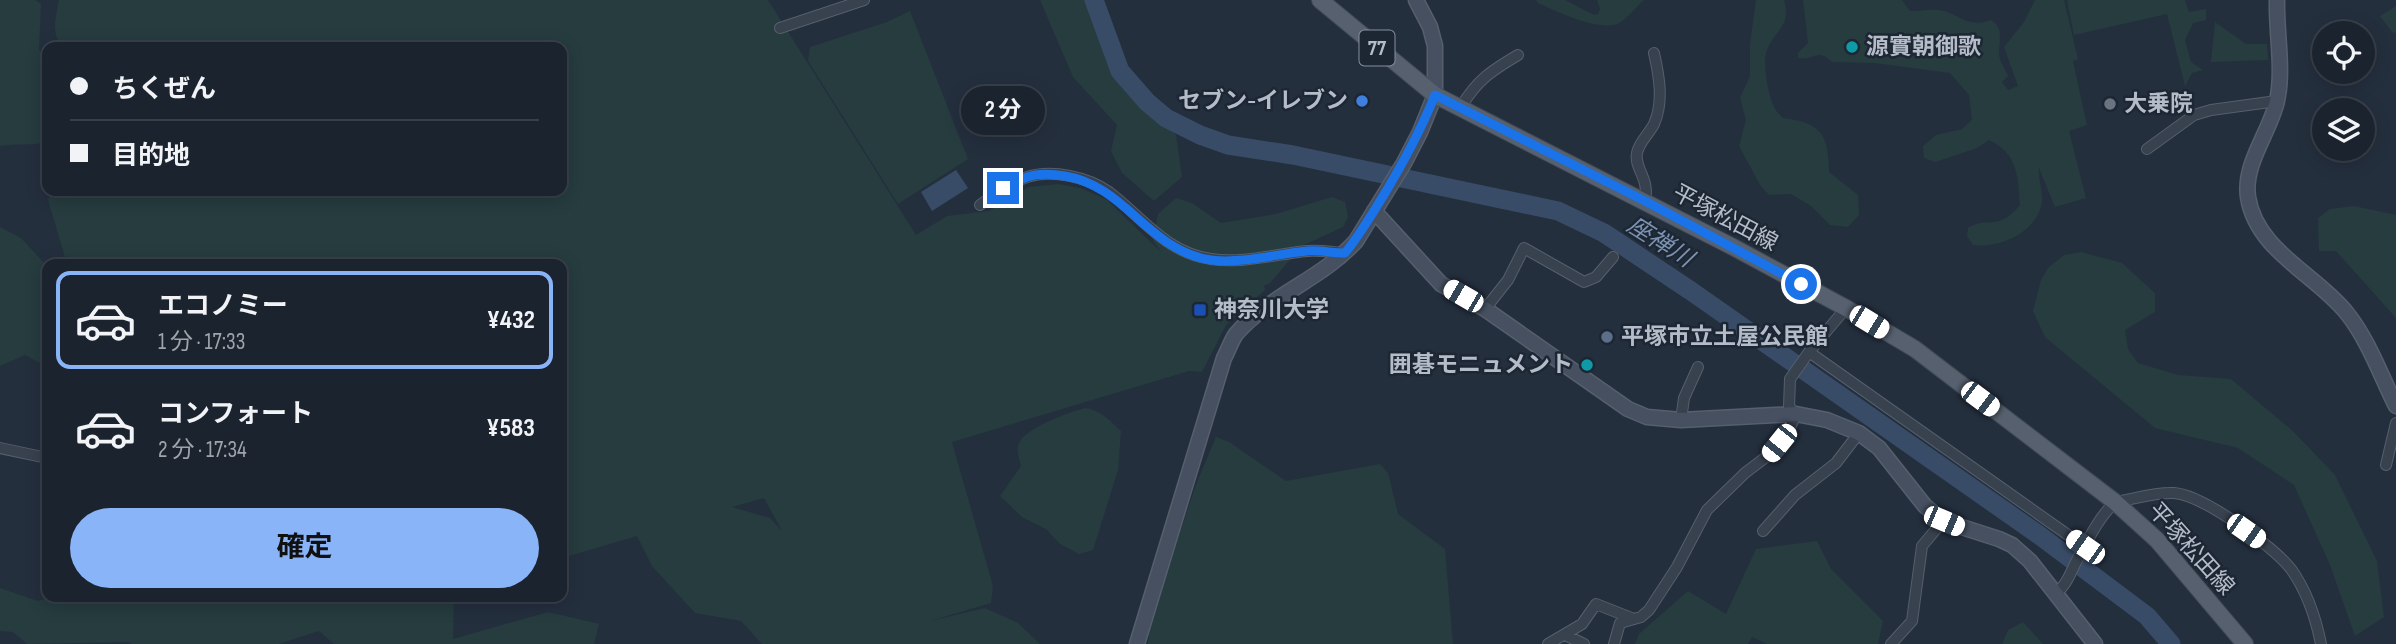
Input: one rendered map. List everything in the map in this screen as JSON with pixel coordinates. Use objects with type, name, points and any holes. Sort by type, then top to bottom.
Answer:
[{"type":"main road","name":"平塚松田線","points":[[1320,0],[1435,95],[1645,201],[1915,349],[2115,502],[2157,540],[2245,644]]},
{"type":"street","points":[[780,28],[864,0]]},
{"type":"street","points":[[1136,644],[1224,358],[1234,336],[1263,308],[1345,253],[1402,166],[1420,132],[1435,95],[1436,46],[1416,0]]},
{"type":"street","points":[[2277,0],[2277,101],[2248,179],[2252,213],[2270,243],[2347,313],[2361,335],[2396,406]]},
{"type":"street","points":[[1645,201],[1648,188],[1637,162],[1637,153],[1654,125],[1660,108],[1658,69],[1654,53]]},
{"type":"street","points":[[1461,107],[1474,86],[1491,71],[1518,55]]},
{"type":"street","points":[[2147,149],[2194,115],[2211,110],[2277,101]]},
{"type":"street","points":[[980,205],[1003,188],[1029,176],[1054,174],[1080,178],[1107,191],[1148,229],[1190,254],[1212,260],[1310,251],[1345,253]]},
{"type":"street","points":[[1374,211],[1441,284],[1485,309],[1628,409],[1647,417],[1681,420],[1796,414],[1827,420],[1860,433],[1879,448],[1925,506],[1944,521],[2012,545],[2030,561],[2095,644]]},
{"type":"street","points":[[1485,309],[1508,280],[1524,248],[1584,282],[1596,277],[1613,257]]},
{"type":"street","points":[[1796,414],[1789,407],[1789,383],[1792,376],[1807,354],[1846,309]]},
{"type":"street","points":[[1807,354],[2084,548]]},
{"type":"street","points":[[1681,420],[1684,398],[1698,367]]},
{"type":"street","points":[[1614,644],[1620,623],[1641,617],[1649,610],[1707,510],[1745,473],[1770,454],[1788,432],[1796,414]]},
{"type":"street","points":[[2386,465],[2396,422]]},
{"type":"street","points":[[1763,531],[1795,495],[1836,463],[1860,433]]},
{"type":"street","points":[[0,447],[42,457]]},
{"type":"street","points":[[2055,594],[2063,588],[2108,508],[2115,502],[2175,493],[2202,501],[2268,547],[2290,569],[2304,593],[2321,644]]},
{"type":"street","points":[[1891,644],[1912,621],[1922,546],[1944,521]]},
{"type":"street","points":[[1548,644],[1582,624],[1596,604],[1634,619]]},
{"type":"street","points":[[1565,635],[1584,644]]},
{"type":"green space","points":[[0,0],[35,0],[41,4],[39,49],[42,55],[42,143],[0,146]]},
{"type":"green space","points":[[59,0],[768,0],[916,235],[947,216],[989,211],[1029,187],[1058,184],[1080,188],[1106,199],[1161,252],[1153,241],[1158,214],[1176,198],[1192,203],[1221,223],[1276,214],[1332,197],[1345,202],[1348,217],[1343,227],[1302,246],[1270,283],[1264,286],[1265,290],[1226,325],[1202,372],[1189,371],[952,442],[993,586],[991,603],[930,621],[985,608],[1018,623],[1040,644],[762,644],[741,621],[695,613],[652,566],[637,536],[567,557],[567,259],[66,259],[48,200],[49,196],[567,196],[567,42],[59,42],[55,31]],"holes":[[[764,498],[781,530],[770,518],[732,507]]]},
{"type":"green space","points":[[1040,0],[1096,0],[1118,56],[1149,94],[1176,135],[1182,177],[1154,201],[1122,173],[1111,151],[1117,125],[1073,77]]},
{"type":"green space","points":[[1536,0],[1565,0],[1594,15],[1598,14],[1600,9],[1597,0],[1644,0],[1619,23],[1602,25],[1578,20]]},
{"type":"green space","points":[[1756,0],[1784,0],[1786,16],[1782,27],[1770,43],[1765,62],[1771,100],[1783,118],[1806,123],[1820,133],[1827,148],[1829,172],[1858,195],[1859,215],[1848,227],[1830,225],[1811,206],[1791,194],[1769,195],[1760,185],[1739,146],[1746,120],[1740,98],[1750,76],[1750,44]]},
{"type":"green space","points":[[1803,0],[1902,0],[1910,11],[1940,10],[1977,23],[1991,20],[1999,28],[1999,54],[2008,76],[2002,82],[2008,90],[2018,86],[2004,47],[2024,22],[2035,0],[2064,0],[2078,59],[2073,61],[2087,125],[2069,131],[2086,198],[2055,207],[2039,168],[2042,201],[2034,221],[2006,241],[1973,245],[1967,236],[1968,228],[1975,224],[2005,219],[2020,205],[2015,167],[2006,152],[1989,140],[1977,148],[1935,162],[1924,158],[1923,146],[1936,135],[1962,129],[1972,120],[1969,95],[1950,73],[1875,63],[1832,62],[1823,55],[1798,58],[1798,53],[1808,43]]},
{"type":"green space","points":[[2067,0],[2185,0],[2189,12],[2206,9],[2206,20],[2193,23],[2185,40],[2191,62],[2203,70],[2192,73],[2185,86],[2167,14],[2074,35]]},
{"type":"green space","points":[[2396,6],[2396,33],[2392,32],[2380,16]]},
{"type":"green space","points":[[910,11],[968,159],[898,204],[808,61],[810,47],[887,22]]},
{"type":"green space","points":[[2215,22],[2246,44],[2267,44],[2268,60],[2211,62]]},
{"type":"green space","points":[[2354,206],[2396,215],[2396,318],[2336,251],[2319,251],[2318,218],[2330,209]]},
{"type":"green space","points":[[0,227],[21,238],[42,261],[42,364],[25,355],[0,366]]},
{"type":"green space","points":[[2081,252],[2122,263],[2155,293],[2155,312],[2125,330],[2128,349],[2138,363],[2178,375],[2231,379],[2294,432],[2335,475],[2377,561],[2384,617],[2355,636],[2330,565],[2294,485],[2238,448],[2155,428],[2045,337],[2033,311],[2041,280],[2048,268],[2064,255]]},
{"type":"green space","points":[[1085,408],[1100,413],[1121,431],[1118,470],[1093,550],[1079,554],[1060,544],[1046,529],[1022,517],[1000,496],[1021,466],[1018,448],[1023,437],[1049,421]]},
{"type":"green space","points":[[1216,437],[1229,442],[1286,481],[1380,464],[1388,473],[1398,514],[1445,549],[1453,644],[1148,644],[1151,617],[1197,482]]},
{"type":"green space","points":[[1817,541],[1831,569],[1883,621],[1878,644],[1767,644],[1752,637],[1748,644],[1635,644],[1639,634],[1688,591],[1726,614],[1756,549]]},
{"type":"green space","points":[[0,588],[38,601],[42,600],[42,602],[454,602],[453,639],[548,612],[599,624],[594,644],[334,644],[319,631],[279,644],[27,644],[13,632],[0,631]]},
{"type":"green space","points":[[2023,622],[2043,644],[2002,644],[2008,630]]},
{"type":"water","points":[[956,170],[968,188],[932,211],[921,192]]},
{"type":"waterway","name":"座禅川","points":[[1094,0],[1120,71],[1147,102],[1166,118],[1228,145],[1293,155],[1558,211],[1604,233],[2039,535],[2147,616],[2171,644]]},
{"type":"place","name":"源實朝御歌","points":[[1852,47]]},
{"type":"place","name":"セブン-イレブン","points":[[1362,101]]},
{"type":"place","name":"大乗院","points":[[2110,104]]},
{"type":"place","name":"神奈川大学","points":[[1200,310]]},
{"type":"place","name":"平塚市立土屋公民館","points":[[1607,337]]},
{"type":"place","name":"囲碁モニュメント","points":[[1587,365]]},
{"type":"route","points":[[1003,188],[1029,176],[1054,174],[1080,178],[1107,191],[1148,229],[1171,244],[1190,254],[1212,260],[1310,251],[1345,253],[1404,163],[1435,95],[1645,201],[1801,284]]}]
